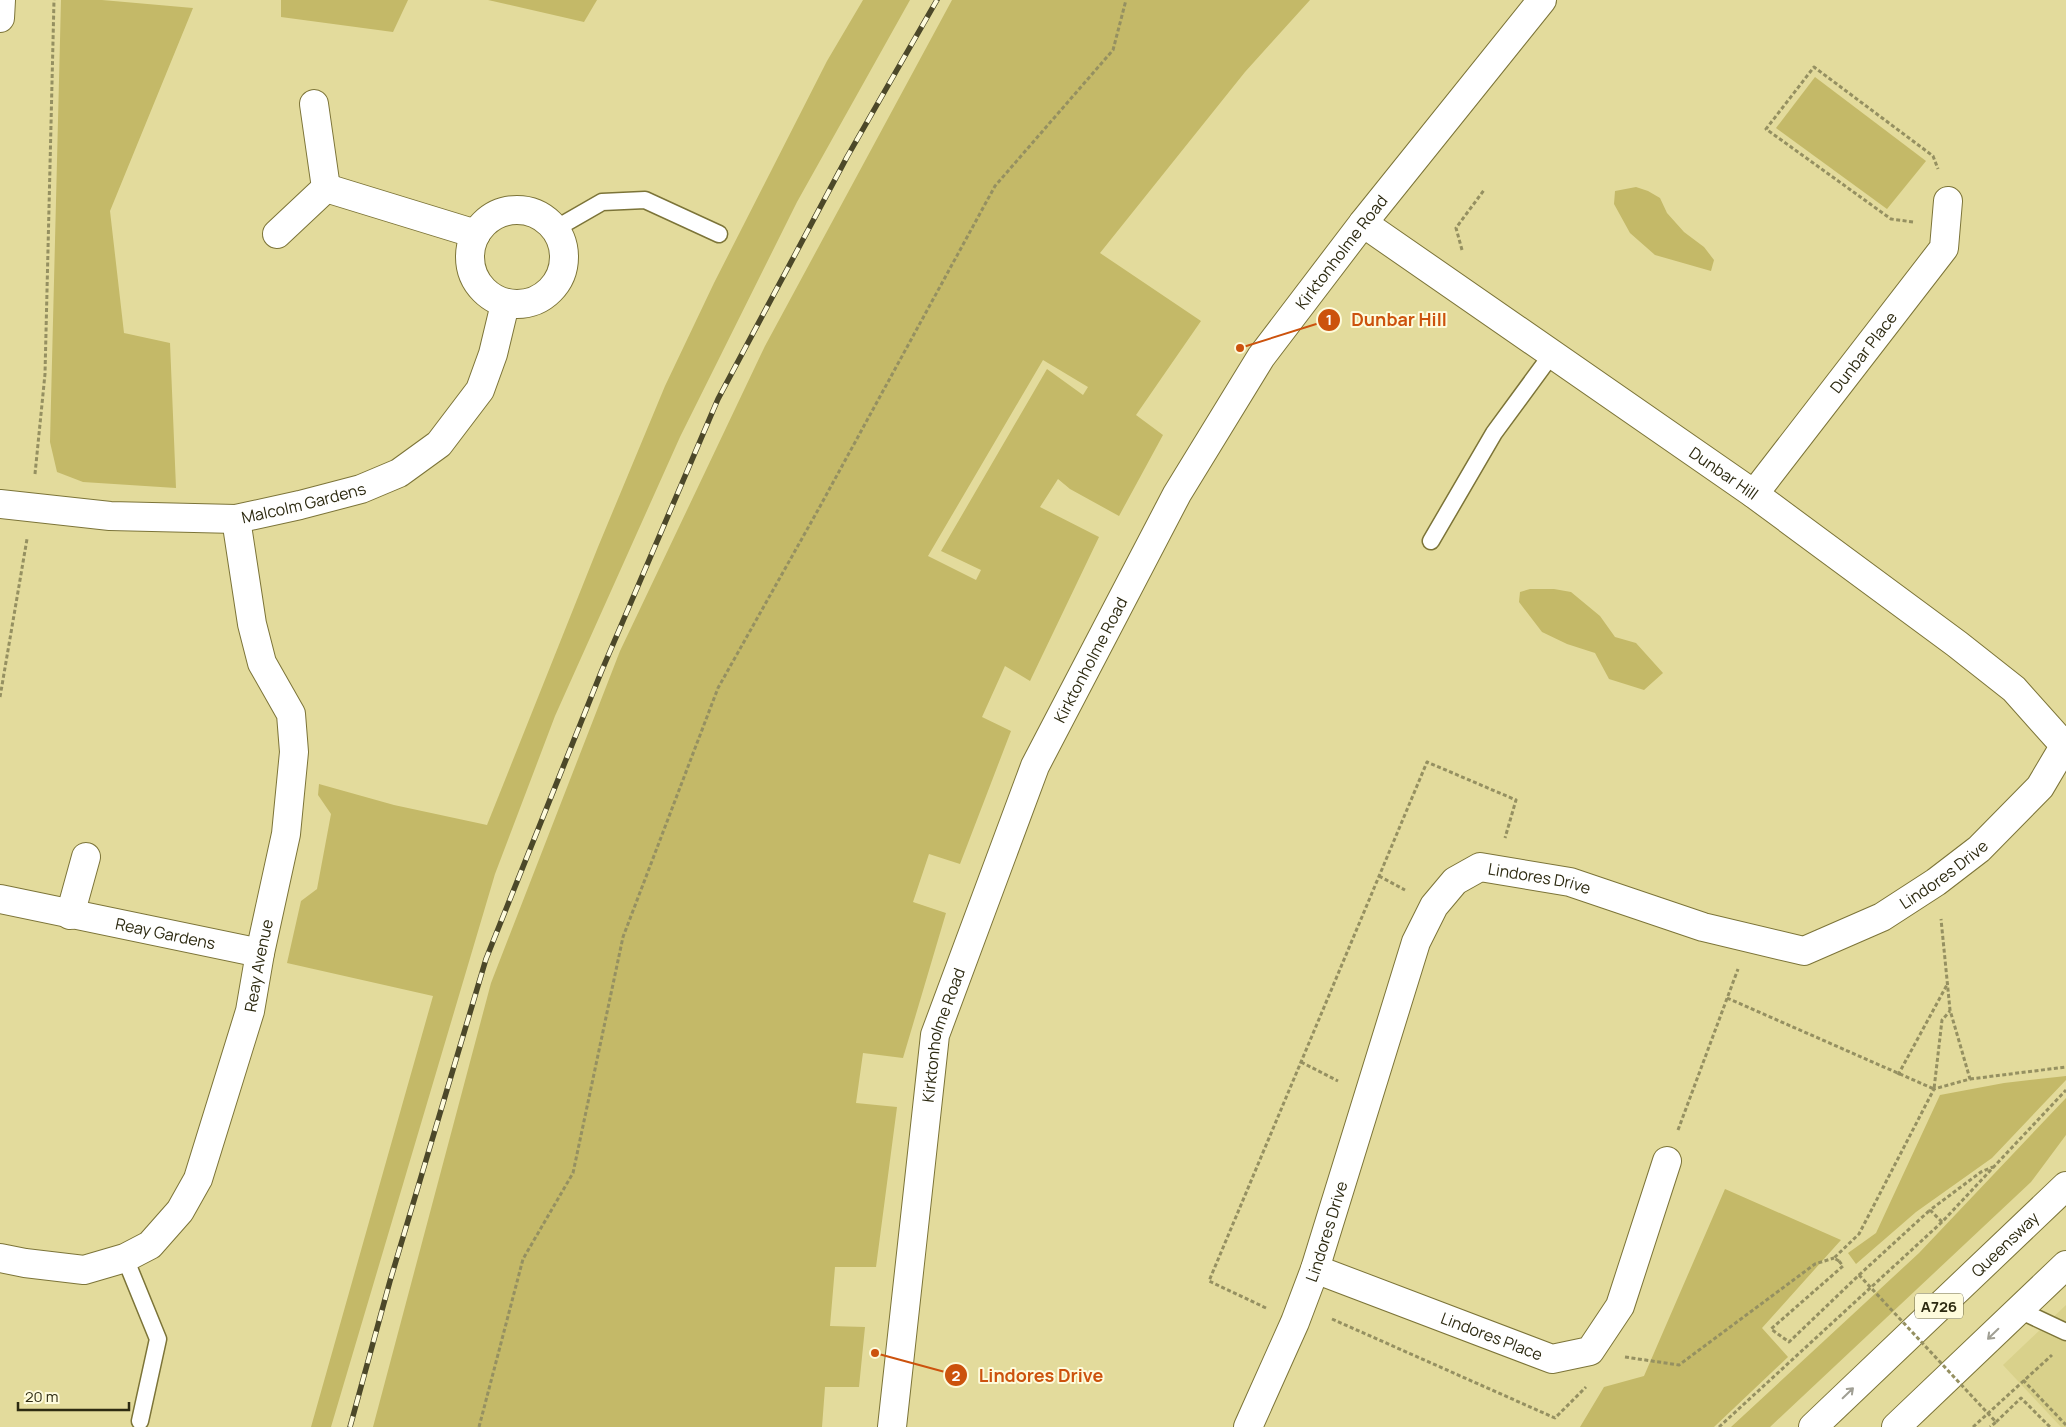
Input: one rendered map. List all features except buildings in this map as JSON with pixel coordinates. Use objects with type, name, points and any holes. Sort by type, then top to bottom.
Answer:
[{"type":"main road","points":[[0,18],[1,0]]},
{"type":"main road","name":"Kirktonholme Road","points":[[892,1427],[935,1035],[1035,766],[1177,494],[1261,357],[1364,223],[1542,0]]},
{"type":"main road","points":[[314,104],[326,188]]},
{"type":"main road","points":[[326,188],[476,234]]},
{"type":"main road","points":[[277,234],[326,188]]},
{"type":"main road","points":[[515,210],[530,211],[544,218],[555,230],[562,242],[564,256],[557,282],[548,293],[536,300],[505,304],[482,290],[474,277],[470,263],[470,248],[476,234],[485,221],[499,213],[515,210]]},
{"type":"main road","name":"Dunbar Place","points":[[1754,494],[1944,248],[1947,213]]},
{"type":"main road","name":"Dunbar Hill","points":[[1364,223],[1754,494],[1957,644],[2014,689],[2065,744]]},
{"type":"main road","name":"Malcolm Gardens","points":[[0,504],[110,516],[236,519],[300,506],[361,489],[398,473],[439,444],[480,390],[493,354],[505,304]]},
{"type":"main road","name":"Reay Avenue","points":[[0,1258],[84,1270],[125,1258],[150,1245],[180,1211],[198,1178],[250,1011],[260,953],[286,834],[294,752],[291,714],[262,663],[252,624],[236,519]]},
{"type":"main road","name":"Lindores Drive","points":[[1248,1427],[1298,1314],[1315,1269],[1416,942],[1434,906],[1455,881],[1480,867],[1570,882],[1703,928],[1804,951],[1882,917],[1936,882],[1979,850],[2040,787],[2065,744]]},
{"type":"main road","points":[[70,915],[86,856]]},
{"type":"main road","name":"Reay Gardens","points":[[0,899],[260,953]]},
{"type":"main road","points":[[1590,1350],[1620,1306],[1667,1161]]},
{"type":"main road","name":"Queensway","points":[[1813,1427],[2066,1186]]},
{"type":"main road","points":[[1896,1427],[2066,1264]]},
{"type":"main road","name":"Lindores Place","points":[[1315,1269],[1552,1359],[1590,1350]]},
{"type":"lane","points":[[555,230],[602,202],[645,200],[719,234]]},
{"type":"lane","points":[[1431,541],[1494,433],[1552,354]]},
{"type":"lane","points":[[125,1258],[158,1339],[140,1421]]},
{"type":"lane","points":[[2019,1310],[2066,1332]]},
{"type":"path","points":[[0,697],[32,507],[45,374],[54,0]]},
{"type":"path","points":[[479,1427],[523,1259],[573,1173],[623,937],[718,688],[818,510],[995,186],[1113,50],[1126,0]]},
{"type":"path","points":[[1814,68],[1934,156],[1947,213],[1891,219],[1766,129],[1814,68]]},
{"type":"path","points":[[1470,297],[1468,267],[1456,228],[1484,190]]},
{"type":"path","points":[[1495,870],[1516,800],[1427,762],[1209,1281],[1298,1314],[1555,1418],[1590,1384]]},
{"type":"path","points":[[1936,882],[1950,1010],[1970,1079]]},
{"type":"path","points":[[1667,1161],[1750,938]]},
{"type":"path","points":[[1898,1075],[1948,982]]},
{"type":"path","points":[[1727,998],[1898,1075],[1934,1089],[1970,1079],[2066,1068]]},
{"type":"path","points":[[1590,1350],[1679,1365],[1815,1264],[1834,1258],[1859,1234],[1934,1089],[1942,1020],[1950,1010]]},
{"type":"path","points":[[1301,1062],[1367,1097]]},
{"type":"path","points":[[1719,1427],[1942,1222],[2066,1090]]},
{"type":"path","points":[[1834,1258],[1842,1266],[1771,1329],[1789,1342],[1930,1210],[1981,1172],[1996,1165]]},
{"type":"path","points":[[1930,1210],[1942,1222]]},
{"type":"path","points":[[1859,1275],[1996,1422]]},
{"type":"path","points":[[1973,1427],[2023,1380],[2059,1350]]},
{"type":"path","points":[[2023,1380],[2066,1425]]},
{"type":"path","points":[[1990,1427],[2021,1398],[2050,1427]]},
{"type":"shaded area","points":[[61,0],[102,0],[193,8],[110,211],[124,333],[170,343],[176,488],[83,482],[57,472],[50,442]]},
{"type":"shaded area","points":[[281,0],[408,0],[393,32],[281,17]]},
{"type":"shaded area","points":[[488,0],[597,0],[584,22]]},
{"type":"shaded area","points":[[863,0],[910,0],[797,202],[680,437],[555,716],[495,874],[331,1427],[311,1427],[433,996],[287,963],[301,901],[317,889],[331,814],[318,795],[319,784],[394,805],[487,825],[598,547],[665,386],[714,283],[827,61]]},
{"type":"shaded area","points":[[952,0],[1310,0],[1245,72],[1100,253],[1201,321],[1136,415],[1163,435],[1119,516],[1070,489],[1058,479],[1040,507],[1099,537],[1030,681],[1005,666],[982,717],[1011,731],[960,864],[929,854],[913,902],[946,913],[903,1058],[863,1053],[856,1103],[897,1107],[876,1267],[835,1267],[830,1326],[865,1327],[859,1387],[825,1387],[822,1427],[373,1427],[491,983],[620,651],[765,346]],"holes":[[[1043,360],[1088,387],[1083,395],[1047,369],[941,551],[981,570],[976,580],[928,556]]]},
{"type":"shaded area","points":[[1815,77],[1926,161],[1887,209],[1776,128]]},
{"type":"shaded area","points":[[1636,187],[1660,198],[1667,213],[1684,232],[1704,247],[1714,260],[1711,271],[1655,255],[1630,233],[1614,204],[1615,191]]},
{"type":"shaded area","points":[[1530,589],[1554,589],[1571,592],[1600,616],[1615,637],[1636,643],[1663,673],[1644,690],[1609,679],[1595,653],[1567,644],[1542,632],[1519,602],[1520,592]]},
{"type":"shaded area","points":[[2066,1076],[2066,1080],[1992,1158],[1916,1212],[1856,1264],[1848,1253],[1876,1233],[1940,1095],[2004,1083]]},
{"type":"shaded area","points":[[2066,1098],[2066,1135],[2031,1182],[1770,1427],[1731,1427],[1919,1253]]},
{"type":"shaded area","points":[[1725,1189],[1841,1240],[1762,1328],[1788,1357],[1714,1427],[1580,1427],[1604,1387],[1644,1376]]},
{"type":"shaded area","points":[[2066,1305],[2066,1427],[2061,1427],[2003,1365]]},
{"type":"railway","points":[[350,1427],[390,1281],[486,959],[602,670],[718,399],[847,157],[937,0]]},
{"type":"place","name":"Dunbar Hill","points":[[1240,348]]},
{"type":"place","name":"Lindores Drive","points":[[875,1353]]}]
